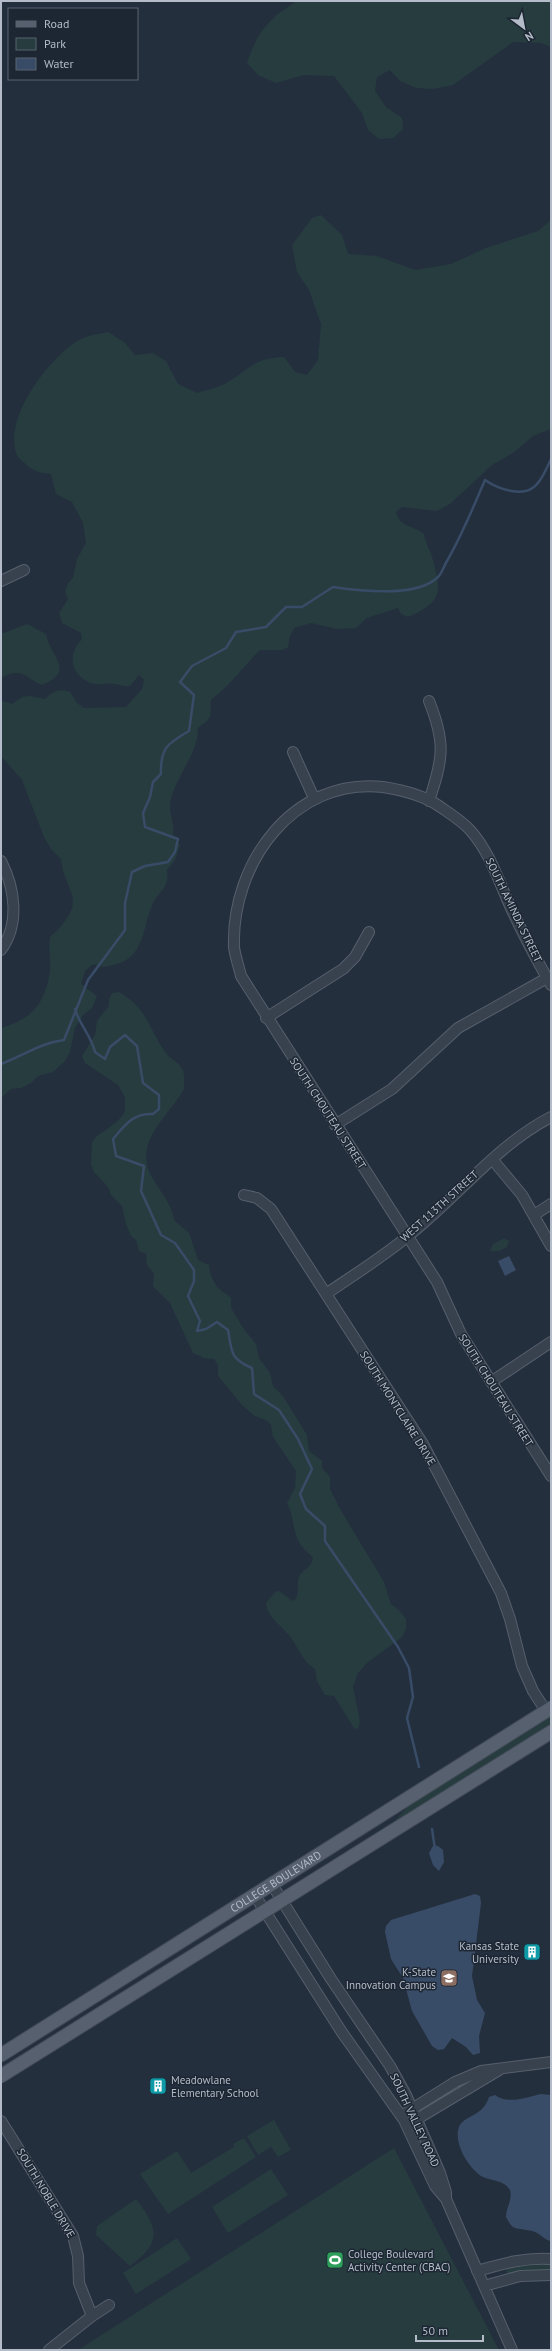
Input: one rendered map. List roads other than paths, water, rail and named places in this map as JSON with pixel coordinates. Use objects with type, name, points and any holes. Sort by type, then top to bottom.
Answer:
[{"type":"main road","name":"COLLEGE BOULEVARD","points":[[1,2055],[548,1709]]},
{"type":"main road","name":"COLLEGE BOULEVARD","points":[[1,2076],[551,1732]]},
{"type":"street","points":[[1,581],[24,570]]},
{"type":"street","points":[[429,701],[442,740],[440,767],[429,801]]},
{"type":"street","points":[[293,752],[314,798]]},
{"type":"street","name":"SOUTH AMINDA STREET","points":[[370,786],[413,794],[429,801],[438,805],[470,830],[488,857],[532,952],[549,982]]},
{"type":"street","name":"SOUTH CHOUTEAU STREET","points":[[370,786],[348,788],[314,798],[288,817],[252,863],[236,914],[234,948],[241,976],[266,1018],[437,1282],[461,1334],[490,1382],[550,1473]]},
{"type":"street","points":[[1,861],[8,874],[12,889],[13,906],[12,924],[6,942],[1,950]]},
{"type":"street","points":[[266,1018],[338,973],[355,956],[369,932]]},
{"type":"street","points":[[335,1125],[396,1086],[458,1028],[549,982]]},
{"type":"street","name":"WEST 113TH STREET","points":[[326,1294],[408,1236],[492,1159],[534,1126],[551,1117]]},
{"type":"street","points":[[492,1159],[522,1195],[551,1246]]},
{"type":"street","name":"SOUTH MONTCLAIRE DRIVE","points":[[244,1195],[257,1198],[270,1209],[423,1444],[501,1592],[524,1671],[548,1709]]},
{"type":"street","points":[[534,1215],[551,1204]]},
{"type":"street","points":[[490,1382],[551,1342]]},
{"type":"street","name":"SOUTH VALLEY ROAD","points":[[271,1883],[331,1979],[390,2066],[412,2109],[440,2172],[446,2199],[512,2350]]},
{"type":"street","name":"SOUTH VALLEY ROAD","points":[[254,1894],[340,2031],[401,2115],[407,2125],[434,2186],[446,2199]]},
{"type":"street","points":[[401,2115],[455,2082],[481,2071],[499,2070],[517,2065],[551,2062]]},
{"type":"street","points":[[407,2125],[451,2097],[483,2081],[499,2070]]},
{"type":"street","name":"SOUTH NOBLE DRIVE","points":[[1,2121],[73,2236],[78,2256],[79,2284],[92,2316]]},
{"type":"street","points":[[477,2271],[514,2261],[536,2258],[551,2259]]},
{"type":"street","points":[[484,2286],[520,2276],[551,2275]]},
{"type":"street","points":[[49,2350],[92,2316],[109,2305]]},
{"type":"water","points":[[509,1256],[516,1270],[505,1276],[498,1261]]},
{"type":"water","points":[[433,1846],[438,1846],[443,1850],[444,1862],[439,1871],[433,1865],[429,1853]]},
{"type":"water","points":[[475,1894],[480,1896],[481,1903],[472,1976],[477,2000],[485,2013],[479,2036],[480,2053],[473,2055],[466,2047],[452,2038],[444,2049],[438,2050],[432,2046],[412,2011],[403,1978],[391,1959],[385,1932],[386,1926],[391,1920]]},
{"type":"water","points":[[541,2094],[551,2095],[551,2241],[535,2232],[515,2228],[511,2225],[506,2217],[511,2196],[510,2190],[505,2184],[483,2177],[472,2168],[460,2148],[458,2140],[459,2127],[461,2123],[478,2112],[486,2104],[489,2097],[495,2095],[500,2098],[512,2100]]},
{"type":"waterway","points":[[1,1064],[39,1047],[64,1040],[88,980],[125,930],[125,903],[132,872],[145,866],[168,862],[175,852],[178,839],[145,827],[143,813],[150,797],[153,782],[161,774],[161,765],[164,752],[171,743],[189,731],[194,695],[180,682],[192,666],[226,648],[236,632],[266,627],[286,607],[302,607],[333,587],[388,591],[417,588],[429,584],[438,577],[442,571],[485,480],[497,487],[511,491],[526,491],[532,489],[539,482],[551,459]]},
{"type":"waterway","points":[[75,1009],[91,1040],[95,1052],[105,1059],[110,1047],[125,1035],[137,1046],[143,1083],[159,1095],[159,1109],[153,1114],[146,1114],[135,1118],[122,1129],[113,1139],[116,1156],[144,1166],[141,1191],[161,1235],[175,1243],[194,1270],[194,1281],[188,1296],[200,1321],[197,1331],[206,1329],[217,1322],[228,1330],[233,1354],[245,1365],[252,1368],[254,1394],[279,1410],[298,1439],[312,1469],[300,1494],[306,1509],[325,1526],[325,1541],[398,1647],[409,1668],[413,1697],[407,1718],[419,1767]]},
{"type":"waterway","points":[[432,1829],[435,1849]]},
{"type":"place","name":"Kansas State University","points":[[532,1952]]},
{"type":"place","name":"K-State Innovation Campus","points":[[449,1978]]},
{"type":"place","name":"Meadowlane Elementary School","points":[[158,2086]]},
{"type":"place","name":"College Boulevard Activity Center (CBAC)","points":[[335,2260]]}]
